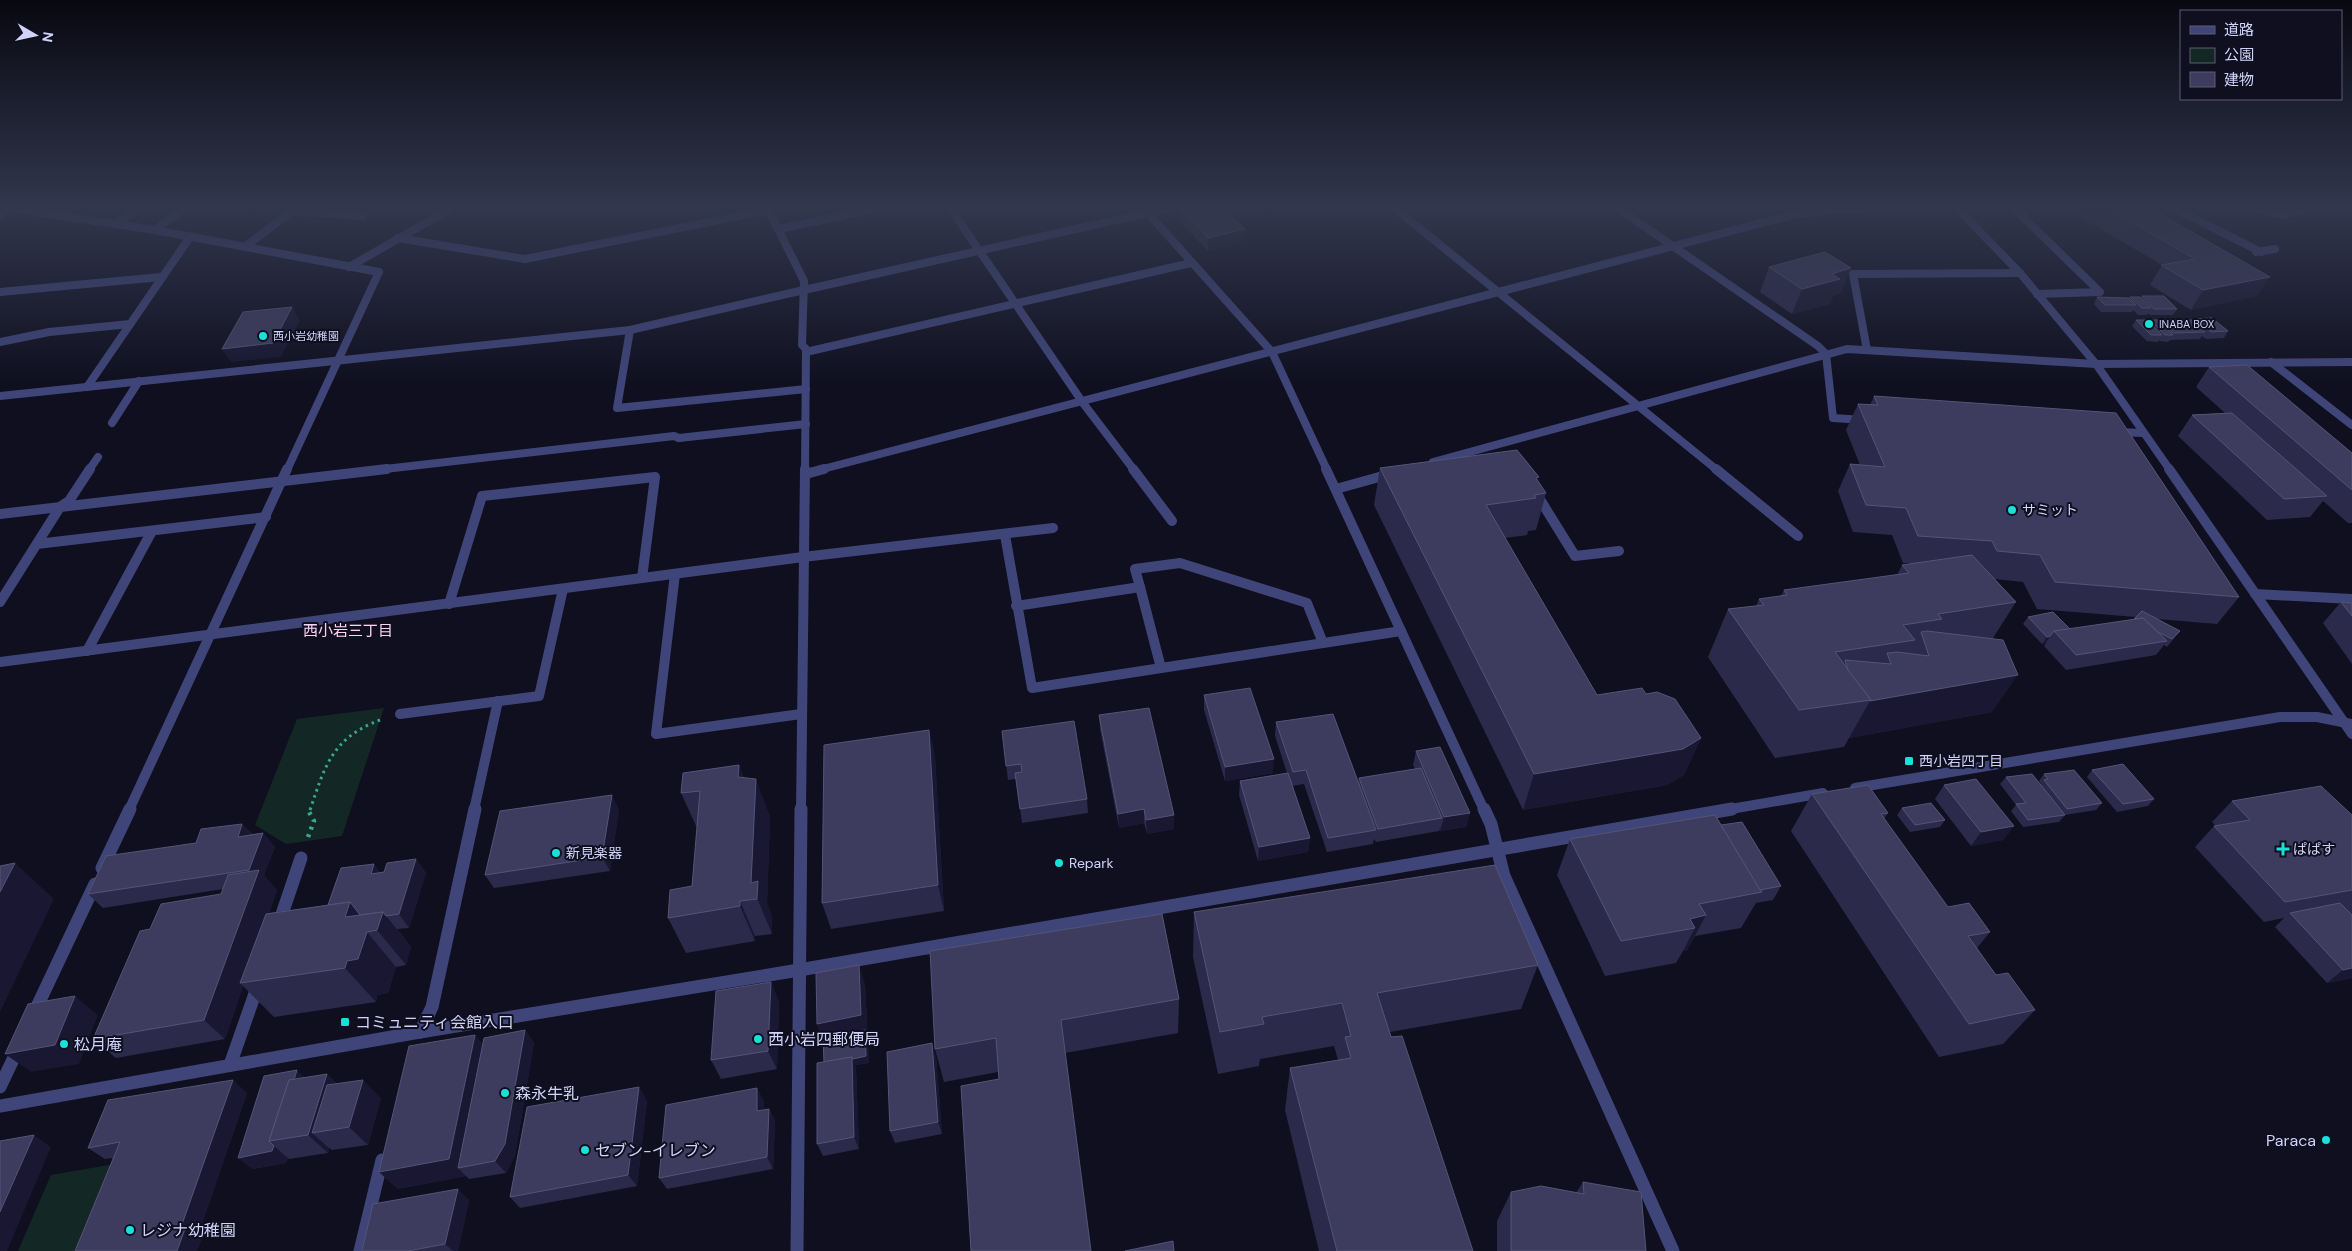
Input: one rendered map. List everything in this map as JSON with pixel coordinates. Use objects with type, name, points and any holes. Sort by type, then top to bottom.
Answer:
[{"type":"street","points":[[87,387],[168,267]]},
{"type":"street","points":[[31,1021],[379,272],[356,267]]},
{"type":"street","points":[[797,267],[804,281],[802,345],[806,352],[806,474],[803,557],[798,970],[797,1251]]},
{"type":"street","points":[[0,396],[630,330],[907,267]]},
{"type":"street","points":[[992,267],[1083,403],[1172,522]]},
{"type":"street","points":[[806,352],[1172,267]]},
{"type":"street","points":[[1195,267],[1256,332],[1272,352],[1491,824],[1504,876],[1673,1251]]},
{"type":"street","points":[[1468,267],[1637,407],[1798,536]]},
{"type":"street","points":[[806,474],[1083,403],[1594,267]]},
{"type":"street","points":[[1704,267],[1818,346],[1826,354],[1834,418],[1872,420]]},
{"type":"street","points":[[2015,267],[2096,364],[2255,594],[2347,722],[2352,734]]},
{"type":"street","points":[[2038,294],[2100,292],[2075,267]]},
{"type":"street","points":[[1867,350],[1853,274],[2020,273]]},
{"type":"street","points":[[0,292],[161,277]]},
{"type":"street","points":[[0,342],[48,332],[130,324]]},
{"type":"street","points":[[630,330],[618,408],[806,389]]},
{"type":"street","points":[[1420,466],[1508,447],[1637,407],[1847,349],[2096,364],[2351,362]]},
{"type":"street","points":[[2271,362],[2352,426]]},
{"type":"street","points":[[112,423],[139,381]]},
{"type":"street","points":[[0,514],[674,436],[680,438],[806,424]]},
{"type":"street","points":[[2105,431],[2143,433]]},
{"type":"street","points":[[0,602],[60,507],[69,501],[98,457]]},
{"type":"street","points":[[1336,489],[1402,471]]},
{"type":"street","points":[[449,604],[482,496],[655,477],[642,578]]},
{"type":"street","points":[[1530,483],[1575,556],[1618,551]]},
{"type":"street","points":[[37,544],[266,517]]},
{"type":"street","points":[[0,662],[803,557],[1053,528]]},
{"type":"street","points":[[86,651],[152,530]]},
{"type":"street","points":[[1005,535],[1016,606],[1032,688],[1401,631]]},
{"type":"street","points":[[1161,668],[1135,568],[1180,563],[1307,603],[1323,643]]},
{"type":"street","points":[[674,574],[656,734],[801,714]]},
{"type":"street","points":[[1016,606],[1140,588]]},
{"type":"street","points":[[400,714],[539,696],[563,589]]},
{"type":"street","points":[[2255,594],[2352,599]]},
{"type":"street","points":[[413,1047],[432,1007],[498,701]]},
{"type":"street","points":[[0,1106],[420,1032],[798,970],[1839,790],[2280,717],[2306,716],[2347,722]]},
{"type":"street","points":[[1839,790],[1852,801]]},
{"type":"street","points":[[276,932],[301,858]]},
{"type":"street","points":[[230,1065],[263,970]]},
{"type":"street","points":[[0,1087],[23,1039]]},
{"type":"street","points":[[360,1251],[386,1147]]},
{"type":"path","points":[[301,858],[314,821],[309,812],[327,763],[340,747],[371,723],[400,714]]},
{"type":"green space","points":[[384,708],[342,836],[286,844],[255,825],[297,719]]},
{"type":"green space","points":[[126,1162],[91,1251],[18,1251],[51,1175]]},
{"type":"building","points":[[1770,267],[1851,268],[1832,274],[1840,279],[1802,289]]},
{"type":"building","points":[[2165,267],[2253,267],[2270,277],[2203,290]]},
{"type":"building","points":[[2142,296],[2164,296],[2177,309],[2154,309]]},
{"type":"building","points":[[2097,297],[2129,298],[2136,305],[2105,305]]},
{"type":"building","points":[[2130,297],[2140,297],[2151,308],[2142,308]]},
{"type":"building","points":[[292,307],[273,343],[222,349],[243,312]]},
{"type":"building","points":[[2212,318],[2228,331],[2211,332],[2195,319]]},
{"type":"building","points":[[2136,320],[2147,320],[2162,335],[2151,335]]},
{"type":"building","points":[[2150,320],[2158,320],[2173,335],[2165,335]]},
{"type":"building","points":[[2160,320],[2192,320],[2205,332],[2173,333]]},
{"type":"building","points":[[2247,365],[2352,453],[2352,490],[2209,367]]},
{"type":"building","points":[[1874,396],[2116,413],[2239,597],[2055,582],[2040,555],[1997,551],[1992,541],[1918,536],[1906,508],[1866,505],[1850,464],[1885,467],[1858,404],[1878,405]]},
{"type":"building","points":[[2232,413],[2327,496],[2284,499],[2192,415]]},
{"type":"building","points":[[1517,450],[1539,477],[1536,478],[1546,493],[1534,495],[1536,498],[1486,505],[1597,695],[1642,688],[1646,694],[1657,692],[1675,699],[1701,738],[1683,749],[1534,774],[1380,468]]},
{"type":"building","points":[[1972,555],[2016,602],[1938,614],[1942,619],[1903,625],[1915,640],[1835,652],[1871,700],[1799,710],[1728,609],[1764,605],[1759,599],[1787,595],[1784,590],[1909,573],[1902,565]]},
{"type":"building","points":[[2341,602],[2352,603],[2352,616]]},
{"type":"building","points":[[2142,611],[2180,631],[2172,639],[2158,632],[2143,618],[2134,619]]},
{"type":"building","points":[[2053,612],[2070,629],[2054,631],[2047,637],[2028,617]]},
{"type":"building","points":[[2143,618],[2167,641],[2076,655],[2054,631]]},
{"type":"building","points":[[1927,631],[2003,640],[2018,675],[1870,701],[1848,670],[1845,660],[1891,664],[1887,653],[1897,652],[1929,656],[1921,632]]},
{"type":"building","points":[[1250,688],[1274,759],[1225,767],[1204,695]]},
{"type":"building","points":[[1149,708],[1174,815],[1146,820],[1144,809],[1118,814],[1099,715]]},
{"type":"building","points":[[1333,714],[1376,830],[1328,838],[1306,770],[1293,772],[1276,722]]},
{"type":"building","points":[[1074,721],[1087,799],[1020,809],[1015,773],[1022,772],[1021,764],[1006,766],[1002,731]]},
{"type":"building","points":[[929,730],[938,885],[822,903],[824,745]]},
{"type":"building","points":[[1440,747],[1470,813],[1444,817],[1416,751]]},
{"type":"building","points":[[2123,764],[2154,799],[2123,804],[2092,770]]},
{"type":"building","points":[[739,765],[738,777],[756,779],[751,883],[758,881],[757,899],[740,901],[740,906],[668,918],[670,890],[692,886],[700,791],[681,793],[683,773]]},
{"type":"building","points":[[1421,768],[1442,818],[1378,829],[1359,778]]},
{"type":"building","points":[[2074,770],[2102,803],[2067,809],[2044,780],[2048,779],[2044,774]]},
{"type":"building","points":[[1288,773],[1310,838],[1259,847],[1240,781]]},
{"type":"building","points":[[2032,774],[2065,815],[2028,820],[2016,804],[2026,803],[2006,777]]},
{"type":"building","points":[[1976,779],[2014,826],[1981,832],[1944,785]]},
{"type":"building","points":[[1868,785],[1888,813],[1881,814],[1948,907],[1969,903],[1990,932],[1968,936],[1996,975],[2008,973],[2035,1010],[1969,1024],[1812,794]]},
{"type":"building","points":[[2321,786],[2352,815],[2352,890],[2285,902],[2214,826],[2250,820],[2232,801]]},
{"type":"building","points":[[612,795],[602,857],[485,875],[500,811]]},
{"type":"building","points":[[1931,803],[1945,820],[1915,825],[1902,808]]},
{"type":"building","points":[[1715,815],[1762,892],[1699,904],[1706,915],[1690,919],[1695,928],[1621,941],[1570,839]]},
{"type":"building","points":[[1742,822],[1781,886],[1760,890],[1721,825]]},
{"type":"building","points":[[242,824],[238,837],[263,833],[249,870],[88,894],[106,856],[196,843],[201,829]]},
{"type":"building","points":[[416,859],[399,914],[386,916],[383,912],[360,915],[350,902],[328,905],[341,868],[374,864],[371,874],[384,872],[387,863]]},
{"type":"building","points":[[15,863],[0,892],[0,866]]},
{"type":"building","points":[[1495,865],[1538,965],[1377,993],[1391,1037],[1402,1036],[1473,1251],[1337,1251],[1290,1068],[1351,1058],[1345,1037],[1351,1036],[1342,1003],[1262,1017],[1264,1024],[1220,1032],[1194,912]]},
{"type":"building","points":[[259,870],[204,1020],[93,1039],[140,931],[150,929],[161,904],[221,894],[228,875]]},
{"type":"building","points":[[350,902],[345,917],[383,912],[377,930],[367,932],[358,959],[347,961],[345,968],[240,983],[266,914]]},
{"type":"building","points":[[2340,903],[2352,915],[2352,968],[2343,970],[2290,913]]},
{"type":"building","points":[[1162,914],[1179,999],[1061,1020],[1091,1251],[971,1251],[961,1086],[999,1079],[996,1038],[935,1049],[930,951]]},
{"type":"building","points":[[859,965],[861,1015],[817,1024],[816,973]]},
{"type":"building","points":[[771,982],[768,1051],[711,1060],[716,991]]},
{"type":"building","points":[[75,996],[55,1045],[5,1054],[28,1004]]},
{"type":"building","points":[[525,1030],[505,1144],[495,1161],[458,1168],[484,1038]]},
{"type":"building","points":[[865,1030],[866,1056],[824,1062],[823,1037]]},
{"type":"building","points":[[475,1035],[449,1159],[379,1172],[409,1046]]},
{"type":"building","points":[[932,1043],[938,1122],[890,1131],[887,1052]]},
{"type":"building","points":[[852,1057],[854,1137],[817,1144],[817,1063]]},
{"type":"building","points":[[297,1070],[294,1080],[289,1080],[269,1141],[274,1146],[272,1151],[238,1158],[264,1076]]},
{"type":"building","points":[[327,1074],[308,1135],[269,1141],[289,1080]]},
{"type":"building","points":[[233,1080],[180,1230],[185,1229],[177,1251],[75,1251],[120,1142],[88,1148],[108,1100]]},
{"type":"building","points":[[363,1080],[349,1127],[312,1133],[327,1085]]},
{"type":"building","points":[[639,1087],[628,1175],[510,1197],[527,1107]]},
{"type":"building","points":[[757,1088],[757,1111],[769,1109],[767,1157],[659,1178],[666,1105]]},
{"type":"building","points":[[34,1135],[0,1212],[0,1141]]},
{"type":"building","points":[[1583,1182],[1641,1192],[1646,1251],[1511,1251],[1511,1192],[1541,1186],[1584,1194]]},
{"type":"building","points":[[458,1189],[445,1244],[408,1251],[362,1251],[373,1204]]},
{"type":"building","points":[[1173,1241],[1174,1251],[1125,1251]]},
{"type":"place","name":"INABA BOX","points":[[2149,324]]},
{"type":"place","name":"西小岩幼稚園","points":[[263,336]]},
{"type":"place","name":"サミット","points":[[2012,510]]},
{"type":"place","name":"西小岩四丁目","points":[[1909,761]]},
{"type":"place","name":"ぱぱす","points":[[2283,849]]},
{"type":"place","name":"新見楽器","points":[[556,853]]},
{"type":"place","name":"Repark","points":[[1059,863]]},
{"type":"place","name":"コミュニティ会館入口","points":[[345,1022]]},
{"type":"place","name":"西小岩四郵便局","points":[[758,1039]]},
{"type":"place","name":"松月庵","points":[[64,1044]]},
{"type":"place","name":"森永牛乳","points":[[505,1093]]},
{"type":"place","name":"Paraca","points":[[2326,1140]]},
{"type":"place","name":"セブン-イレブン","points":[[585,1150]]},
{"type":"place","name":"レジナ幼稚園","points":[[130,1230]]},
{"type":"district","name":"西小岩三丁目","points":[[348,631]]}]
